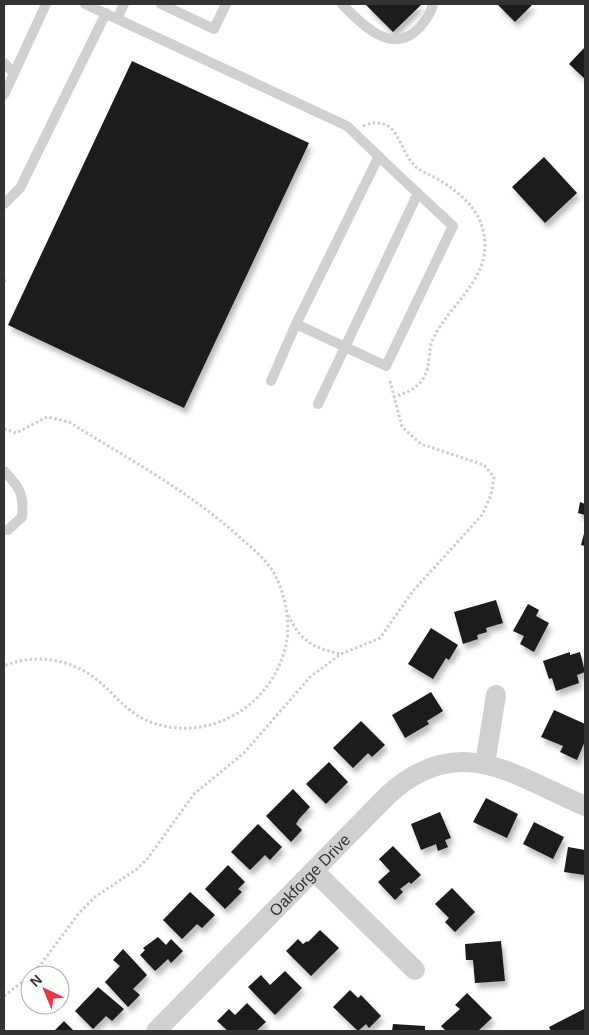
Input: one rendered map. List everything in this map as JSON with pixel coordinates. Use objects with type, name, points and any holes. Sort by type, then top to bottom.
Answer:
[{"type":"street","points":[[485,764],[496,695]]},
{"type":"street","name":"Oakforge Drive","points":[[156,1031],[388,796],[411,777],[454,763],[485,764],[506,769],[585,806]]},
{"type":"street","points":[[314,871],[415,970]]},
{"type":"lane","points":[[4,95],[46,4]]},
{"type":"lane","points":[[85,4],[347,126],[452,226],[386,366],[296,324]]},
{"type":"lane","points":[[117,19],[124,4]]},
{"type":"lane","points":[[161,4],[173,6],[214,29],[226,4]]},
{"type":"lane","points":[[342,4],[355,18],[379,37],[398,39],[414,34],[431,13],[433,4]]},
{"type":"lane","points":[[4,204],[20,188],[106,13]]},
{"type":"lane","points":[[4,63],[14,73]]},
{"type":"lane","points":[[271,381],[296,324],[379,156]]},
{"type":"lane","points":[[318,404],[418,193]]},
{"type":"lane","points":[[4,472],[16,484],[24,498],[22,517],[5,530]]},
{"type":"path","points":[[41,965],[79,913],[95,897],[136,869],[148,858],[194,794],[244,753],[310,677],[341,654],[380,638],[412,591],[482,515],[491,495],[494,477],[484,465],[421,444],[402,427],[390,381]]},
{"type":"path","points":[[4,429],[16,433],[46,417],[69,422],[203,506],[260,555],[272,571],[282,590],[286,612],[287,636],[285,651],[272,681],[240,714],[221,722],[196,727],[173,726],[149,721],[127,709],[97,680],[77,666],[43,658],[12,662],[4,666]]},
{"type":"path","points":[[286,612],[304,640],[322,650],[341,654]]},
{"type":"path","points":[[4,996],[20,984]]},
{"type":"building","points":[[365,4],[420,4],[421,5],[393,32]]},
{"type":"building","points":[[497,4],[533,4],[515,22]]},
{"type":"building","points":[[585,47],[585,79],[569,64]]},
{"type":"building","points":[[132,61],[309,143],[184,408],[8,325]]},
{"type":"building","points":[[544,157],[577,193],[545,223],[512,187]]},
{"type":"building","points":[[580,502],[585,504],[585,515],[578,513]]},
{"type":"building","points":[[585,530],[585,546],[581,545]]},
{"type":"building","points":[[496,600],[503,623],[486,628],[487,632],[477,635],[478,639],[463,644],[454,612]]},
{"type":"building","points":[[528,604],[539,610],[536,616],[549,623],[534,652],[520,644],[524,636],[513,631]]},
{"type":"building","points":[[431,628],[458,645],[449,660],[446,658],[433,679],[408,664]]},
{"type":"building","points":[[570,652],[570,655],[580,652],[585,672],[577,675],[579,683],[556,691],[552,678],[549,679],[543,661]]},
{"type":"building","points":[[431,692],[443,711],[427,721],[429,724],[405,738],[392,715]]},
{"type":"building","points":[[554,710],[585,724],[585,741],[577,760],[560,752],[563,746],[541,737]]},
{"type":"building","points":[[361,721],[385,745],[372,757],[368,753],[353,768],[333,748]]},
{"type":"building","points":[[329,762],[348,782],[326,804],[306,784]]},
{"type":"building","points":[[293,789],[310,807],[296,824],[302,830],[291,842],[266,816]]},
{"type":"building","points":[[486,798],[518,814],[507,838],[473,822]]},
{"type":"building","points":[[440,812],[451,838],[445,840],[448,847],[438,851],[436,844],[421,850],[411,824]]},
{"type":"building","points":[[534,822],[564,837],[553,859],[523,844]]},
{"type":"building","points":[[258,824],[282,847],[270,860],[265,855],[250,870],[231,852]]},
{"type":"building","points":[[393,846],[421,875],[411,884],[409,882],[400,889],[403,892],[395,900],[378,882],[390,871],[379,859]]},
{"type":"building","points":[[568,847],[585,850],[585,875],[564,872]]},
{"type":"building","points":[[228,865],[245,882],[238,889],[242,892],[225,909],[205,889]]},
{"type":"building","points":[[452,888],[475,912],[455,932],[445,922],[449,918],[435,904]]},
{"type":"building","points":[[190,892],[215,915],[202,928],[197,924],[182,939],[163,920]]},
{"type":"building","points":[[320,930],[339,948],[311,976],[286,951],[298,939],[303,944],[308,942]]},
{"type":"building","points":[[158,937],[166,945],[171,939],[183,951],[171,963],[168,959],[155,971],[140,955],[145,950],[143,948]]},
{"type":"building","points":[[501,941],[505,981],[475,983],[473,960],[466,960],[465,944]]},
{"type":"building","points":[[123,949],[147,975],[133,989],[140,995],[128,1007],[105,982],[120,966],[113,960]]},
{"type":"building","points":[[285,971],[302,988],[275,1015],[248,987],[261,975],[270,985]]},
{"type":"building","points":[[98,987],[124,1009],[112,1021],[106,1016],[93,1029],[75,1011]]},
{"type":"building","points":[[350,990],[358,998],[361,995],[381,1016],[369,1028],[366,1024],[358,1031],[333,1007]]},
{"type":"building","points":[[467,993],[492,1018],[478,1031],[446,1031],[441,1026],[460,1009],[455,1005]]},
{"type":"building","points":[[247,1003],[266,1022],[256,1031],[228,1031],[217,1021],[229,1009],[235,1015]]},
{"type":"building","points":[[584,1009],[585,1031],[551,1031],[549,1027]]},
{"type":"building","points":[[64,1021],[74,1031],[54,1031]]},
{"type":"building","points":[[393,1024],[425,1026],[425,1031],[392,1031]]}]
